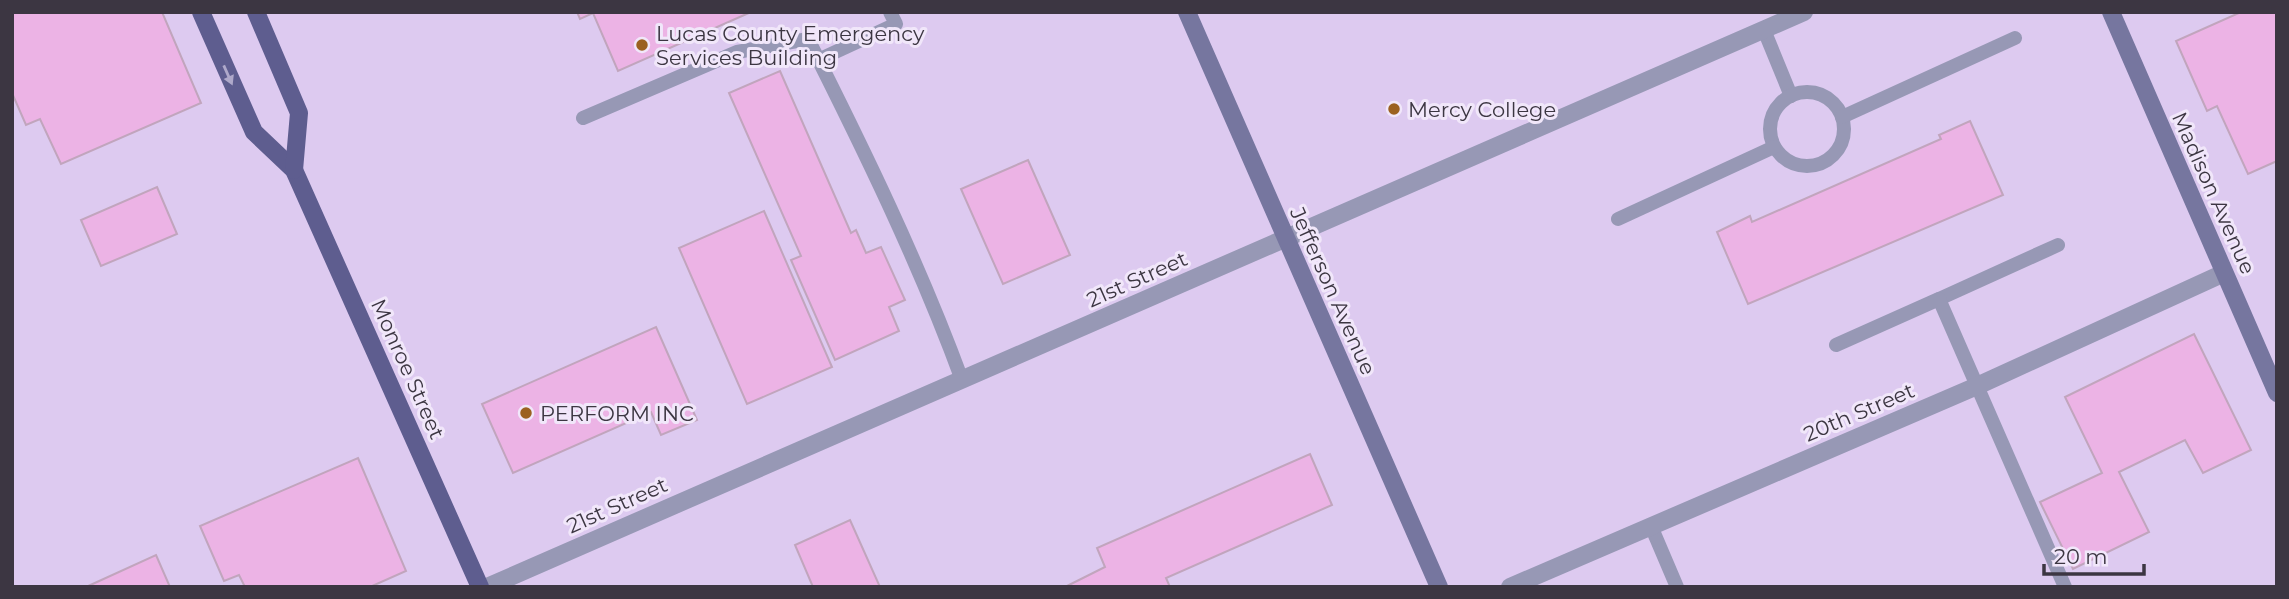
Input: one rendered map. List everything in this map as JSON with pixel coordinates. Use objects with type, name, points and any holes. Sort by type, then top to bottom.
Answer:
[{"type":"main road","name":"Monroe Street","points":[[201,12],[254,132],[294,170],[480,587]]},
{"type":"main road","name":"Monroe Street","points":[[256,12],[299,113],[294,170]]},
{"type":"street","name":"Jefferson Avenue","points":[[1187,12],[1439,587]]},
{"type":"street","name":"21st Street","points":[[487,587],[1804,12]]},
{"type":"street","name":"Madison Avenue","points":[[2110,12],[2277,393]]},
{"type":"street","name":"20th Street","points":[[1510,587],[1977,386],[2224,273]]},
{"type":"lane","points":[[818,60],[896,24],[890,12]]},
{"type":"lane","points":[[1764,30],[1791,96]]},
{"type":"lane","points":[[1842,117],[2015,38]]},
{"type":"lane","points":[[583,118],[737,52],[808,39],[843,107],[938,316],[962,380]]},
{"type":"lane","points":[[1803,92],[1815,93],[1827,98],[1836,106],[1842,117],[1842,142],[1836,152],[1816,166],[1792,164],[1774,147],[1770,136],[1774,112],[1791,96],[1803,92]]},
{"type":"lane","points":[[1618,219],[1774,147]]},
{"type":"lane","points":[[1836,345],[2058,245]]},
{"type":"lane","points":[[1940,299],[2064,587]]},
{"type":"lane","points":[[1651,526],[1677,587]]},
{"type":"shaded area","points":[[12,12],[2277,12],[2277,587],[12,587]]},
{"type":"building","points":[[12,12],[162,12],[201,103],[61,164],[40,119],[26,125],[12,93]]},
{"type":"building","name":"Lucas County Emergency Services Building","points":[[577,12],[751,12],[618,71],[593,13],[580,19]]},
{"type":"building","points":[[2241,12],[2277,12],[2277,161],[2248,174],[2217,106],[2207,111],[2176,41]]},
{"type":"building","points":[[780,71],[851,233],[856,230],[866,253],[881,247],[905,300],[889,307],[899,331],[835,360],[791,260],[801,256],[729,93]]},
{"type":"building","points":[[1970,121],[2003,195],[1748,304],[1717,232],[1750,216],[1752,222],[1941,139],[1939,135]]},
{"type":"building","points":[[1028,160],[1070,255],[1003,284],[961,189]]},
{"type":"building","points":[[157,187],[177,234],[101,266],[81,220]]},
{"type":"building","points":[[764,211],[832,367],[747,404],[679,248]]},
{"type":"building","points":[[656,327],[697,420],[661,435],[651,412],[513,473],[482,404]]},
{"type":"building","points":[[2194,334],[2251,450],[2203,473],[2185,440],[2119,472],[2149,532],[2073,569],[2040,502],[2102,473],[2065,397]]},
{"type":"building","points":[[1310,454],[1332,505],[1166,578],[1170,587],[1065,587],[1105,567],[1097,548]]},
{"type":"building","points":[[358,458],[406,571],[370,587],[245,587],[239,575],[224,581],[200,526]]},
{"type":"building","points":[[850,520],[880,587],[813,587],[795,545]]},
{"type":"building","points":[[156,555],[170,587],[86,587]]},
{"type":"place","name":"Lucas County Emergency Services Building","points":[[642,45]]},
{"type":"place","name":"Mercy College","points":[[1394,109]]},
{"type":"place","name":"PERFORM INC","points":[[526,413]]}]
